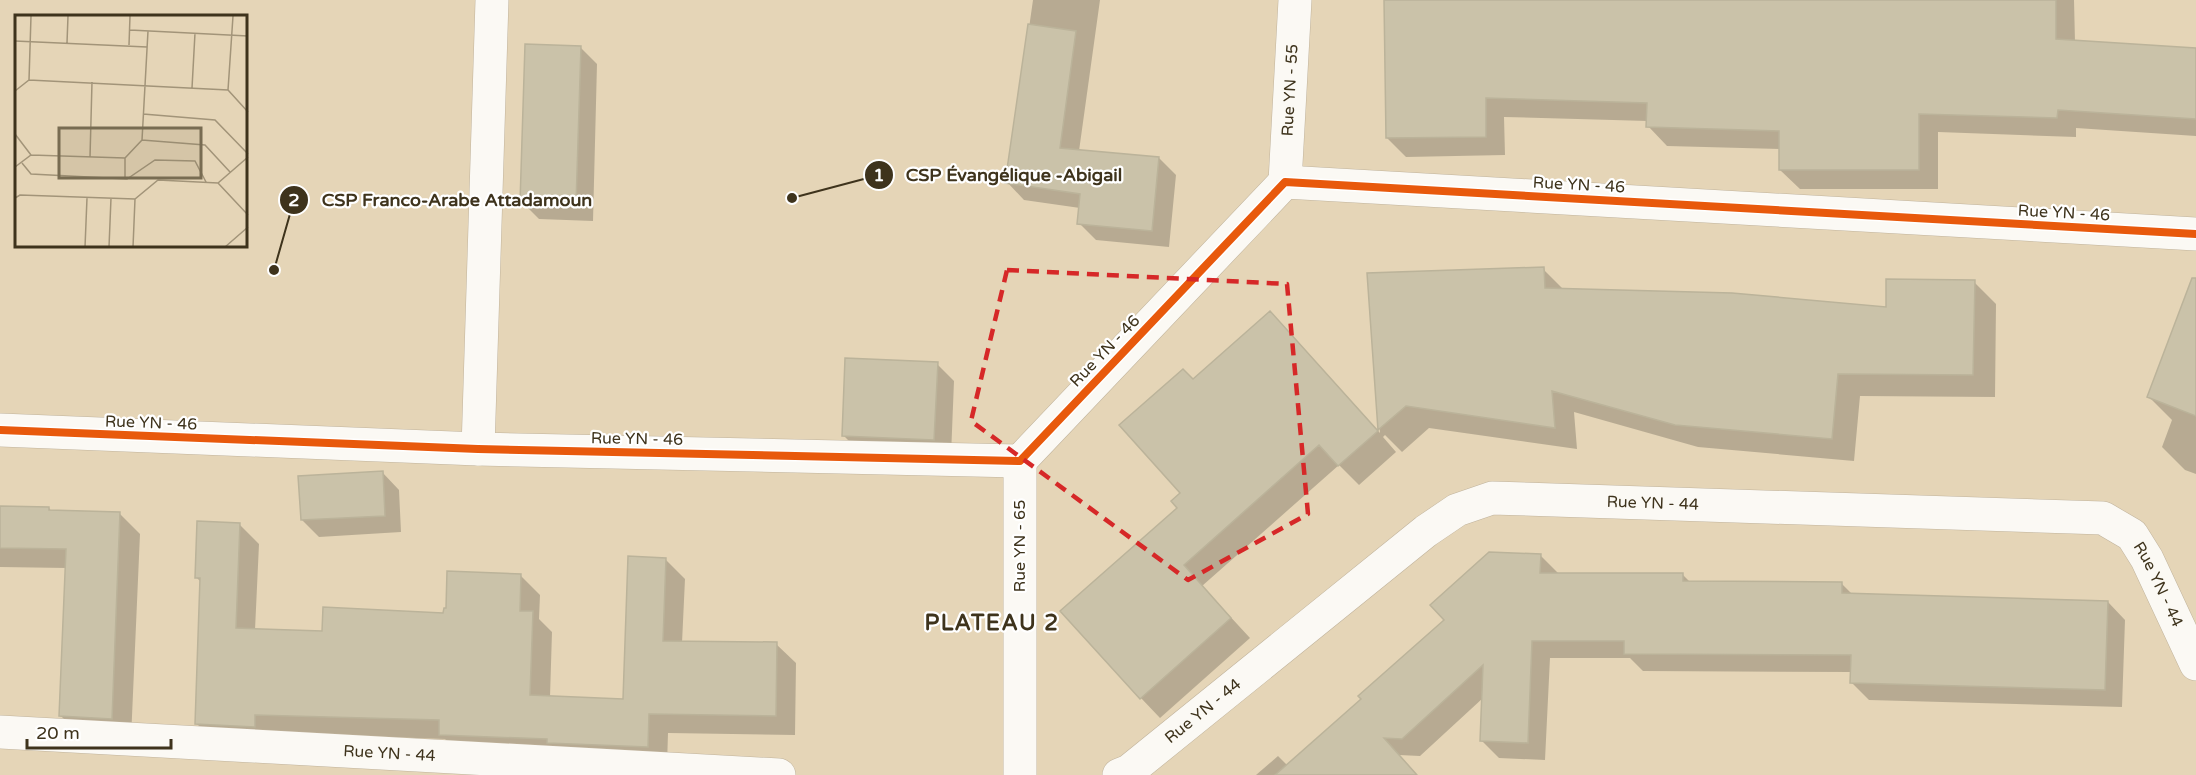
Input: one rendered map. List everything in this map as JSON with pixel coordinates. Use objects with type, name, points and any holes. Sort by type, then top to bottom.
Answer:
[{"type":"street","points":[[478,448],[492,0]]},
{"type":"street","name":"Rue YN - 55","points":[[1285,182],[1295,0]]},
{"type":"street","name":"Rue YN - 46","points":[[0,430],[478,448],[1020,461],[1285,182],[2196,234]]},
{"type":"street","name":"Rue YN - 65","points":[[1020,461],[1020,775]]},
{"type":"street","name":"Rue YN - 44","points":[[1119,775],[1129,771],[1426,531],[1457,510],[1492,498],[2103,518],[2132,535],[2147,559],[2196,664]]},
{"type":"street","name":"Rue YN - 44","points":[[0,732],[779,775]]},
{"type":"highlighted area","points":[[1007,270],[1287,284],[1308,514],[1188,580],[971,421]]},
{"type":"building","points":[[1384,0],[2056,0],[2056,39],[2196,48],[2196,119],[2058,110],[2057,118],[1919,114],[1919,170],[1779,170],[1779,131],[1646,127],[1647,103],[1486,98],[1486,137],[1386,138]]},
{"type":"building","points":[[1028,24],[1076,31],[1060,148],[1159,157],[1152,231],[1077,224],[1080,194],[1005,183]]},
{"type":"building","points":[[525,44],[581,46],[576,204],[520,203]]},
{"type":"building","points":[[1544,267],[1545,288],[1732,293],[1886,307],[1886,279],[1975,280],[1973,375],[1838,374],[1832,439],[1675,425],[1552,391],[1555,428],[1406,406],[1378,430],[1367,273]]},
{"type":"building","points":[[2192,278],[2196,278],[2196,416],[2147,397]]},
{"type":"building","points":[[1270,311],[1378,431],[1338,466],[1319,445],[1184,565],[1231,618],[1140,699],[1060,611],[1177,508],[1171,501],[1180,493],[1119,425],[1183,369],[1193,379]]},
{"type":"building","points":[[845,358],[938,362],[934,440],[842,436]]},
{"type":"building","points":[[383,471],[385,516],[301,520],[298,476]]},
{"type":"building","points":[[0,506],[120,512],[112,719],[59,716],[66,549],[0,548]]},
{"type":"building","points":[[197,521],[240,523],[236,628],[322,631],[323,607],[443,613],[446,608],[447,571],[521,574],[520,611],[533,611],[530,695],[623,699],[628,556],[666,558],[663,641],[777,642],[776,716],[649,714],[648,747],[547,743],[547,739],[439,735],[439,720],[255,715],[255,727],[195,724],[200,578],[195,578]]},
{"type":"building","points":[[1489,552],[1541,554],[1540,573],[1683,573],[1683,581],[1842,582],[1842,593],[2108,601],[2105,690],[1850,683],[1851,655],[1624,654],[1624,641],[1532,641],[1528,743],[1480,741],[1483,665],[1402,739],[1384,738],[1417,775],[1275,775],[1361,699],[1358,696],[1444,620],[1430,605]]},
{"type":"cycle path","points":[[0,430],[478,449],[1020,461],[1285,182],[2196,234]]},
{"type":"place","name":"CSP Évangélique -Abigail","points":[[792,198]]},
{"type":"place","name":"CSP Franco-Arabe Attadamoun","points":[[274,270]]},
{"type":"district","name":"PLATEAU 2","points":[[992,623]]}]
